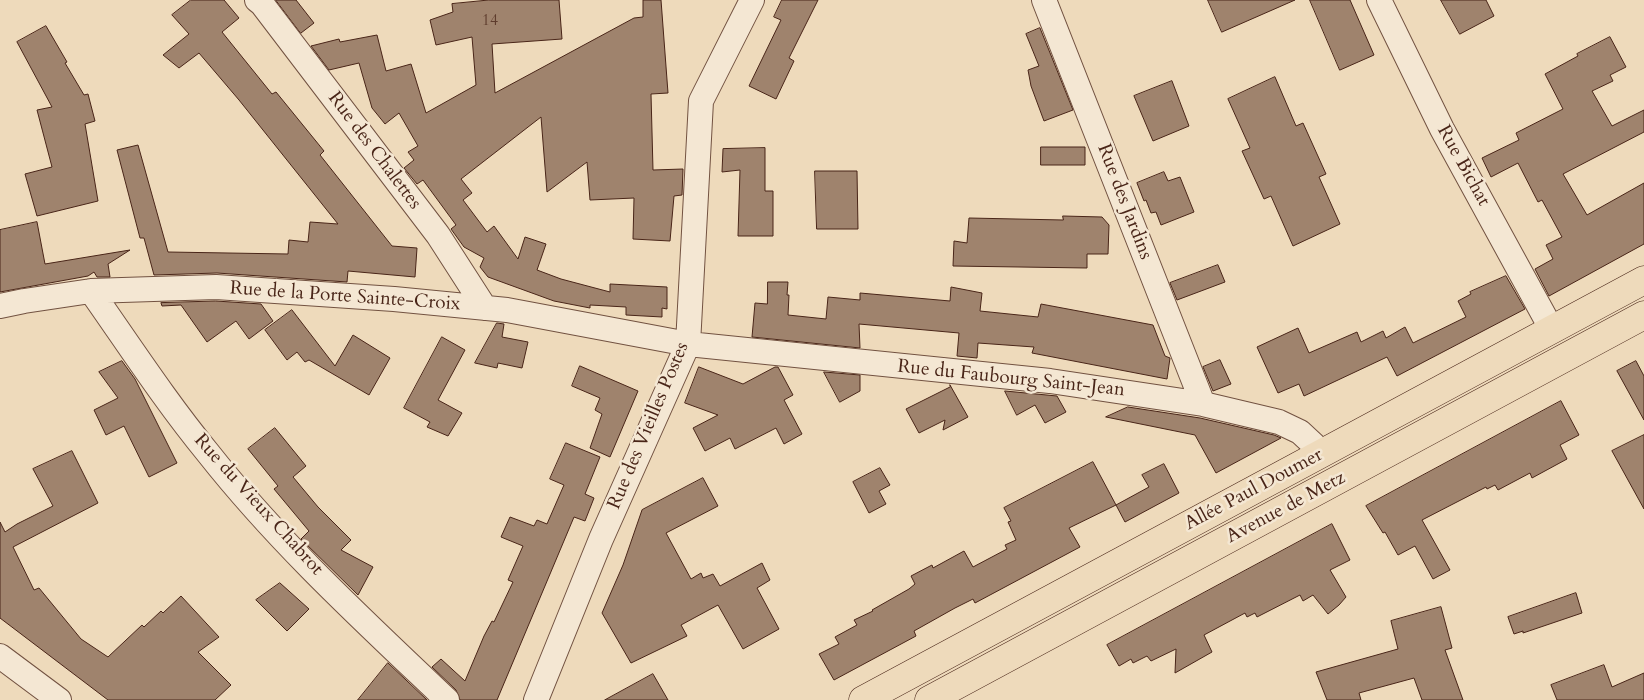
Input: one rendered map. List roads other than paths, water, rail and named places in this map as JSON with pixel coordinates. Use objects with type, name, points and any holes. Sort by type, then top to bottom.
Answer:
[{"type":"main road","name":"Allée Paul Doumer","points":[[863,700],[1644,280]]},
{"type":"main road","name":"Avenue de Metz","points":[[929,700],[1644,315]]},
{"type":"street","name":"Rue des Chalettes","points":[[257,0],[262,4],[438,235],[485,308]]},
{"type":"street","name":"Rue des Vieilles Postes","points":[[536,700],[601,539],[688,344],[701,101],[752,0]]},
{"type":"street","name":"Rue des Jardins","points":[[1044,0],[1203,404]]},
{"type":"street","name":"Rue Bichat","points":[[1380,0],[1442,129],[1552,330]]},
{"type":"street","name":"Rue de la Porte Sainte-Croix","points":[[0,306],[91,291],[216,287],[394,299],[507,310],[688,344]]},
{"type":"street","name":"Rue du Vieux Chabrot","points":[[91,291],[202,446],[221,468],[293,549],[363,620],[447,700]]},
{"type":"street","name":"Rue du Faubourg Saint-Jean","points":[[688,344],[1050,381],[1203,404],[1249,413],[1279,422],[1300,432],[1314,445],[1320,454]]},
{"type":"street","points":[[0,656],[59,700]]}]
